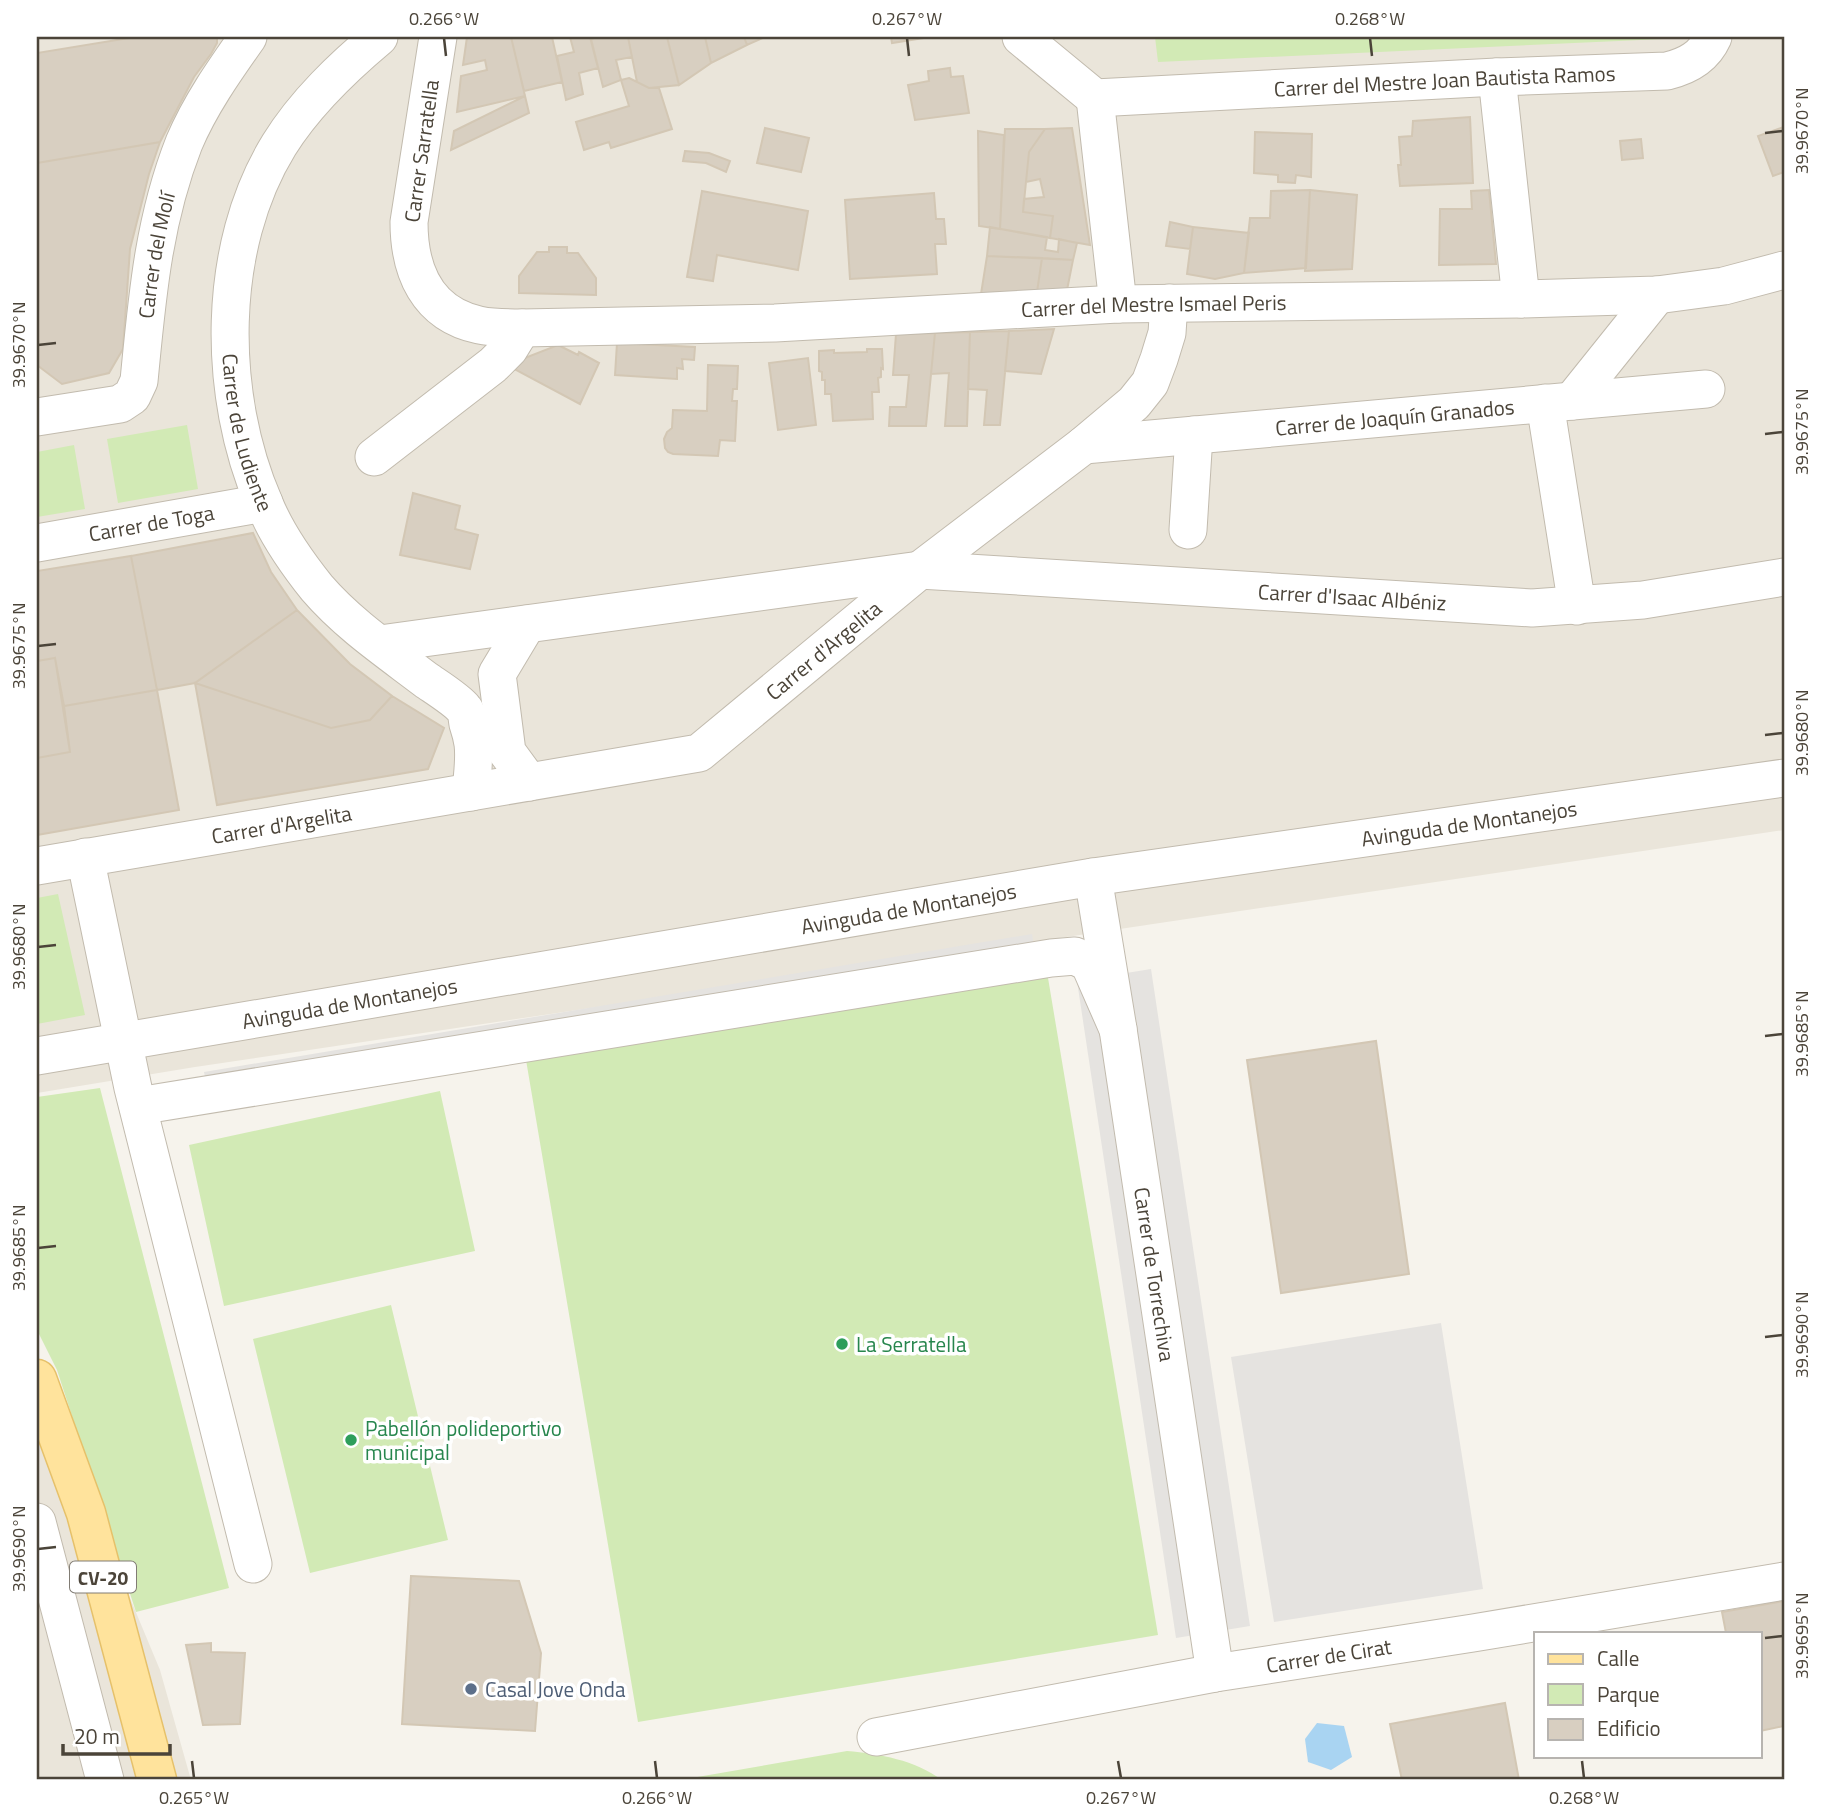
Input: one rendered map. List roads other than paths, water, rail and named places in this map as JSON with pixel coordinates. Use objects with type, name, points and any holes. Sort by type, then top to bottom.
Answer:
[{"type":"main road","name":"CV-20","points":[[37,1379],[86,1513],[157,1780]]},
{"type":"street","name":"Carrer del Molí","points":[[37,417],[120,404],[132,396],[139,381],[150,268],[169,189],[184,143],[199,113],[247,37]]},
{"type":"street","name":"Carrer de Ludiente","points":[[379,37],[349,62],[315,98],[279,144],[259,182],[234,270],[230,303],[230,335],[238,413],[249,460],[264,503],[296,559],[351,622],[465,710]]},
{"type":"street","name":"Carrer Sarratella","points":[[434,302],[420,282],[413,264],[409,230],[438,37]]},
{"type":"street","points":[[1021,37],[1097,112],[1118,304]]},
{"type":"street","name":"Carrer del Mestre Joan Bautista Ramos","points":[[1097,112],[1162,94],[1667,71],[1692,62],[1704,52],[1713,37]]},
{"type":"street","points":[[1497,77],[1521,299]]},
{"type":"street","name":"Carrer del Mestre Ismael Peris","points":[[434,302],[477,325],[502,328],[775,323],[1118,304],[1657,295],[1724,286],[1784,271]]},
{"type":"street","points":[[1577,606],[1559,402],[1657,295]]},
{"type":"street","name":"Carrer d'Argelita","points":[[37,866],[699,753],[920,570],[1084,445],[1134,403],[1150,383],[1167,333],[1169,303]]},
{"type":"street","points":[[374,457],[493,365],[509,349],[522,328]]},
{"type":"street","name":"Carrer de Joaquín Granados","points":[[1084,445],[1706,389]]},
{"type":"street","points":[[1188,530],[1194,435]]},
{"type":"street","name":"Carrer de Toga","points":[[37,544],[264,503]]},
{"type":"street","name":"Carrer d'Argelita","points":[[380,644],[920,570]]},
{"type":"street","name":"Carrer d'Isaac Albéniz","points":[[920,570],[1532,608],[1643,600],[1784,577]]},
{"type":"street","points":[[471,792],[473,745],[465,710],[512,626]]},
{"type":"street","points":[[512,626],[497,674],[507,752],[528,782]]},
{"type":"street","name":"Avinguda de Montanejos","points":[[37,1056],[1093,877],[1784,778]]},
{"type":"street","points":[[85,858],[122,1040],[253,1564]]},
{"type":"street","name":"Carrer de Torrechiva","points":[[1093,877],[1214,1673]]},
{"type":"street","points":[[138,1106],[1075,956],[1089,964],[1118,1028]]},
{"type":"street","points":[[37,1521],[49,1614],[105,1780]]},
{"type":"street","name":"Carrer de Cirat","points":[[876,1737],[1214,1673],[1784,1581]]},
{"type":"water","points":[[1317,1723],[1344,1726],[1352,1757],[1331,1770],[1308,1762],[1305,1739]]},
{"type":"place","name":"La Serratella","points":[[842,1344]]},
{"type":"place","name":"Pabellón polideportivo municipal","points":[[351,1440]]},
{"type":"place","name":"Casal Jove Onda","points":[[471,1689]]}]
